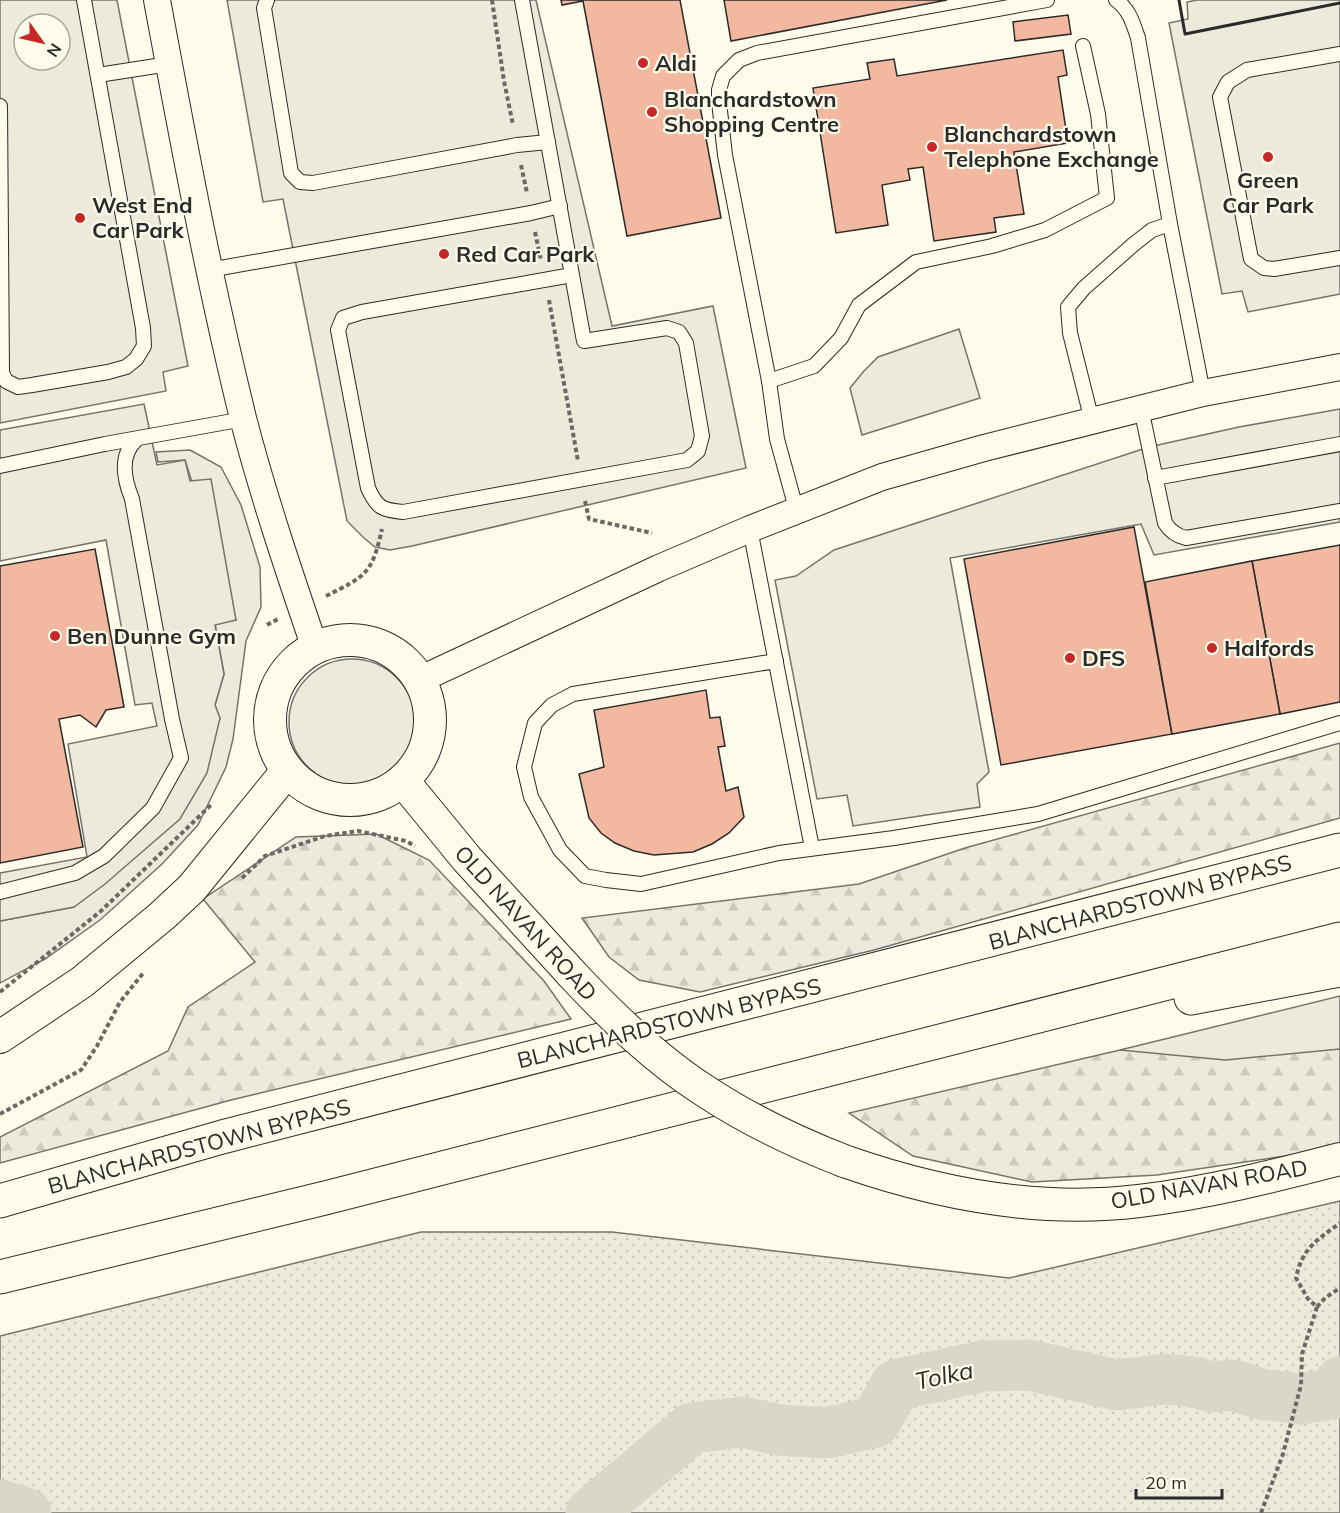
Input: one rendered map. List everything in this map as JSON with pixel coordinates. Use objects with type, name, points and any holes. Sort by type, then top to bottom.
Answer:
[{"type":"highway","name":"BLANCHARDSTOWN BYPASS","points":[[0,1201],[222,1137],[1331,852]]},
{"type":"highway","points":[[0,1276],[325,1197],[1340,939]]},
{"type":"highway","points":[[325,1197],[634,1133],[1112,1013],[1340,970]]},
{"type":"street","points":[[157,0],[209,270],[244,419],[315,648]]},
{"type":"street","points":[[419,680],[573,607],[750,529],[882,477],[1203,393],[1340,367]]},
{"type":"street","points":[[342,640],[370,642],[396,654],[409,665],[419,680],[429,708],[430,730],[422,757],[403,781],[381,795],[362,800],[342,801],[327,798],[298,783],[277,755],[271,737],[269,713],[275,689],[288,668],[300,656],[315,648],[328,642],[342,640]]},
{"type":"street","points":[[0,1037],[82,982],[162,916],[192,888],[287,771]]},
{"type":"street","name":"OLD NAVAN ROAD","points":[[403,781],[467,859],[571,973],[595,999],[649,1049],[704,1090],[795,1142],[879,1173],[933,1188],[994,1198],[1089,1204],[1140,1201],[1264,1178],[1340,1159]]},
{"type":"lane","points":[[0,106],[2,373],[6,381],[18,387],[126,367],[136,359],[144,346],[144,328],[84,0]]},
{"type":"lane","points":[[267,0],[264,8],[291,173],[300,182],[313,183],[517,145],[548,142]]},
{"type":"lane","points":[[522,0],[560,206],[584,341],[667,328],[679,332],[686,343],[702,436],[698,451],[687,460],[403,512],[387,511],[378,506],[368,488],[338,330],[343,318],[362,312],[572,275]]},
{"type":"lane","points":[[797,512],[777,439],[769,381],[725,155],[719,102],[719,90],[723,76],[739,60],[757,52],[1047,0]]},
{"type":"lane","points":[[1116,0],[1123,5],[1132,19],[1138,38],[1170,224],[1203,393]]},
{"type":"lane","points":[[769,381],[814,366],[841,338],[859,305],[916,262],[992,246],[1045,230],[1107,198],[1098,114],[1083,46]]},
{"type":"lane","points":[[1340,54],[1248,70],[1228,82],[1220,97],[1251,260],[1264,268],[1274,270],[1340,258]]},
{"type":"lane","points":[[98,75],[169,64]]},
{"type":"lane","points":[[209,270],[560,206]]},
{"type":"lane","points":[[1092,421],[1070,333],[1068,307],[1084,288],[1134,244],[1152,230],[1170,224]]},
{"type":"lane","points":[[1141,408],[1165,523],[1174,533],[1186,538],[1340,510]]},
{"type":"lane","points":[[0,466],[244,419]]},
{"type":"lane","points":[[0,892],[75,873],[104,855],[153,808],[181,758],[132,499],[126,485],[124,464],[129,447],[136,440]]},
{"type":"lane","points":[[1155,478],[1340,444]]},
{"type":"lane","points":[[750,529],[812,848]]},
{"type":"lane","points":[[776,661],[573,694],[552,705],[535,723],[524,767],[531,797],[560,850],[585,876],[641,884],[779,853],[894,838],[1038,814],[1340,723]]},
{"type":"path","points":[[267,625],[358,580],[374,561],[387,511]]},
{"type":"path","points":[[0,992],[101,911],[212,804]]},
{"type":"path","points":[[234,885],[265,856],[325,836],[358,831],[406,841],[416,847]]},
{"type":"path","points":[[0,1114],[81,1070],[97,1046],[120,1002],[146,970]]},
{"type":"path","points":[[1317,1307],[1308,1299],[1296,1278],[1299,1263],[1312,1243],[1340,1223]]},
{"type":"path","points":[[1261,1513],[1283,1454],[1302,1384],[1302,1354],[1317,1307],[1325,1298],[1340,1288]]},
{"type":"green space","points":[[190,450],[221,467],[241,505],[260,567],[261,607],[246,641],[233,739],[226,767],[198,825],[162,864],[100,920],[45,959],[0,983],[0,921],[74,907],[220,719],[215,705],[224,674],[215,624],[236,620],[185,460],[158,462],[156,452]]},
{"type":"green space","points":[[352,659],[376,664],[396,678],[410,698],[415,722],[410,746],[396,766],[376,780],[352,785],[328,780],[308,766],[294,746],[289,722],[294,698],[308,678],[328,664]]},
{"type":"green space","points":[[1340,743],[1340,818],[874,950],[700,992],[639,980],[609,957],[582,918],[859,884],[965,848]]},
{"type":"green space","points":[[376,834],[429,860],[544,981],[571,1019],[231,1100],[0,1163],[0,1137],[168,1051],[188,1007],[255,962],[203,899],[296,837]]},
{"type":"green space","points":[[1340,996],[1340,1088],[1120,1050]]},
{"type":"green space","points":[[1340,1049],[1340,1143],[1312,1152],[1157,1175],[1032,1182],[913,1156],[849,1113],[1120,1050],[1225,1060]]},
{"type":"green space","points":[[1340,1201],[1340,1513],[0,1513],[0,1336],[421,1232],[612,1232],[1009,1278]]},
{"type":"shaded area","name":"West End Car Park","points":[[0,0],[117,0],[188,366],[163,372],[166,391],[0,423]]},
{"type":"shaded area","name":"Red Car Park","points":[[227,0],[536,0],[612,326],[713,306],[746,468],[412,546],[390,550],[375,547],[364,538],[347,521],[283,199],[263,202]]},
{"type":"shaded area","name":"Green Car Park","points":[[1197,0],[1340,0],[1340,294],[1248,312],[1242,291],[1222,294],[1169,23],[1188,19],[1187,2]]},
{"type":"shaded area","points":[[959,329],[980,398],[862,435],[850,388],[864,371],[878,357]]},
{"type":"shaded area","points":[[144,404],[157,465],[185,460],[190,481],[211,479],[236,620],[215,625],[224,674],[215,705],[220,718],[207,773],[180,819],[105,884],[74,907],[0,921],[0,873],[87,857],[68,744],[157,726],[152,703],[135,705],[106,540],[0,561],[0,430]]},
{"type":"shaded area","points":[[1340,409],[1340,522],[1154,555],[1141,524],[950,558],[989,772],[977,784],[980,807],[853,826],[847,795],[817,799],[775,580],[796,576],[834,550],[1149,447],[1239,427]]},
{"type":"building","name":"Blanchardstown Shopping Centre","points":[[561,0],[680,0],[721,218],[627,236],[583,1],[562,5]]},
{"type":"building","name":"Blanchardstown Shopping Centre","points":[[724,0],[947,0],[731,41]]},
{"type":"building","points":[[1068,15],[1071,34],[1015,41],[1013,22]]},
{"type":"building","name":"Blanchardstown Telephone Exchange","points":[[1063,50],[1067,75],[1058,77],[1068,143],[1014,152],[1024,214],[994,218],[996,232],[934,241],[923,167],[908,169],[910,180],[882,185],[888,225],[836,233],[813,88],[870,79],[867,63],[894,59],[897,76]]},
{"type":"building","name":"DFS","points":[[1134,527],[1172,734],[1001,765],[964,559]]},
{"type":"building","points":[[1340,545],[1340,702],[1280,714],[1252,561]]},
{"type":"building","name":"Ben Dunne Gym","points":[[95,549],[124,707],[106,710],[96,727],[80,715],[59,719],[83,847],[0,863],[0,566]]},
{"type":"building","name":"Halfords","points":[[1252,561],[1280,714],[1172,734],[1145,582]]},
{"type":"building","points":[[706,690],[710,718],[720,717],[725,746],[718,747],[726,791],[738,787],[744,817],[729,833],[693,852],[654,855],[634,851],[615,843],[601,833],[589,818],[579,774],[604,767],[594,710]]},
{"type":"waterway","name":"Tolka","points":[[591,1513],[692,1428],[742,1422],[779,1430],[826,1433],[875,1422],[896,1385],[983,1366],[1029,1365],[1116,1385],[1165,1379],[1195,1382],[1212,1387],[1233,1385],[1261,1394],[1300,1399],[1331,1394],[1340,1382]]},
{"type":"waterway","name":"Tolka","points":[[0,1505],[26,1513]]},
{"type":"wall","points":[[1179,0],[1185,34],[1340,3]]},
{"type":"place","name":"Aldi","points":[[643,63]]},
{"type":"place","name":"Blanchardstown Shopping Centre","points":[[652,112]]},
{"type":"place","name":"Blanchardstown Telephone Exchange","points":[[932,147]]},
{"type":"place","name":"Green Car Park","points":[[1268,157]]},
{"type":"place","name":"West End Car Park","points":[[80,218]]},
{"type":"place","name":"Red Car Park","points":[[444,254]]},
{"type":"place","name":"Ben Dunne Gym","points":[[55,636]]},
{"type":"place","name":"Halfords","points":[[1212,648]]},
{"type":"place","name":"DFS","points":[[1070,658]]}]
